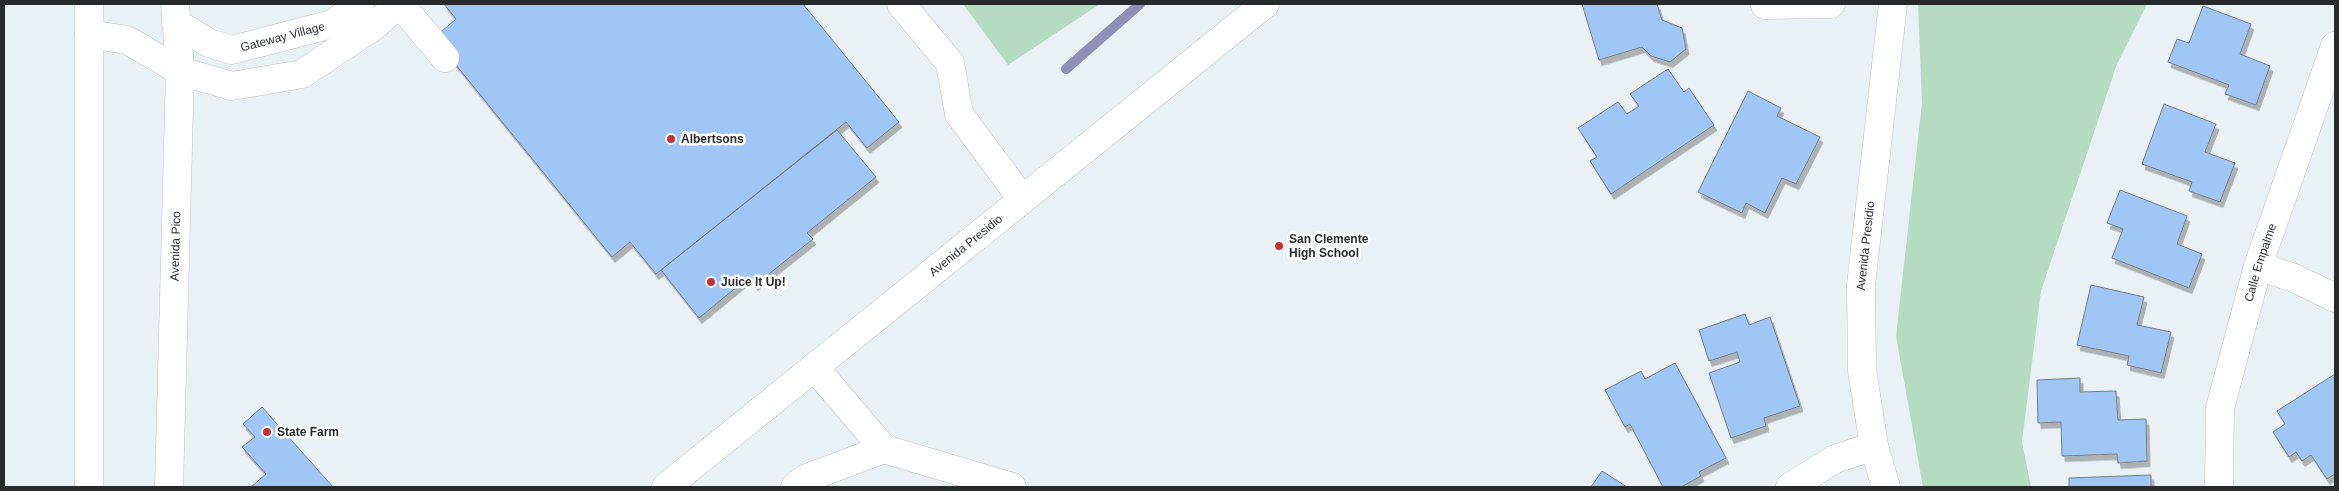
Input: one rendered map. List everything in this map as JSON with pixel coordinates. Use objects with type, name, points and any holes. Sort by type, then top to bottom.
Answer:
[{"type":"main road","points":[[89,4],[89,487]]},
{"type":"main road","name":"Gateway Village","points":[[176,13],[209,43],[232,50],[332,24],[360,4]]},
{"type":"main road","points":[[89,34],[127,40],[180,71],[232,86],[302,74],[374,26],[400,4],[444,58]]},
{"type":"main road","points":[[901,4],[950,63],[959,114],[1022,199]]},
{"type":"main road","name":"Avenida Presidio","points":[[666,487],[1265,4]]},
{"type":"main road","points":[[1765,5],[1831,4]]},
{"type":"main road","name":"Avenida Presidio","points":[[1886,487],[1874,446],[1862,370],[1861,285],[1893,4]]},
{"type":"main road","name":"Avenida Pico","points":[[169,487],[180,71],[176,13]]},
{"type":"main road","name":"Calle Empalme","points":[[2218,487],[2220,408],[2258,266],[2335,46]]},
{"type":"main road","points":[[2258,266],[2294,278],[2335,298]]},
{"type":"main road","points":[[814,367],[884,449],[1012,487]]},
{"type":"main road","points":[[1790,487],[1835,459],[1874,446]]},
{"type":"main road","points":[[795,487],[804,479],[884,449]]},
{"type":"green space","points":[[963,4],[1100,4],[1008,65]]},
{"type":"green space","points":[[1918,4],[2147,4],[2117,64],[2041,291],[2022,442],[2031,487],[1923,487],[1896,336],[1922,103]]},
{"type":"building","name":"Albertsons","points":[[444,4],[803,4],[899,122],[867,148],[846,122],[656,274],[630,242],[612,257],[434,38],[456,19]]},
{"type":"building","points":[[1582,4],[1657,4],[1662,20],[1682,28],[1686,49],[1670,62],[1651,56],[1642,47],[1599,60]]},
{"type":"building","points":[[2203,6],[2251,24],[2240,54],[2270,66],[2256,105],[2225,94],[2229,85],[2168,62],[2177,39],[2189,43]]},
{"type":"building","points":[[1668,69],[1684,92],[1689,88],[1714,125],[1611,194],[1590,161],[1597,157],[1578,128],[1618,102],[1627,114],[1639,106],[1630,94]]},
{"type":"building","points":[[1748,91],[1781,108],[1777,116],[1820,137],[1796,184],[1782,178],[1765,213],[1746,203],[1742,213],[1698,192]]},
{"type":"building","points":[[2164,104],[2216,124],[2205,152],[2235,163],[2220,202],[2189,191],[2192,182],[2142,164]]},
{"type":"building","points":[[837,130],[876,177],[807,233],[813,239],[755,285],[749,277],[699,318],[661,270]]},
{"type":"building","points":[[2120,190],[2187,216],[2177,244],[2202,254],[2189,288],[2112,258],[2123,229],[2107,223]]},
{"type":"building","points":[[2091,285],[2144,297],[2137,325],[2171,332],[2161,373],[2127,365],[2129,356],[2077,345]]},
{"type":"building","points":[[1745,314],[1749,325],[1770,317],[1800,406],[1764,418],[1766,426],[1731,438],[1709,373],[1740,362],[1737,352],[1709,361],[1699,330]]},
{"type":"building","points":[[1675,363],[1726,458],[1699,472],[1701,476],[1681,487],[1663,487],[1630,424],[1625,427],[1605,390],[1641,371],[1645,379]]},
{"type":"building","points":[[2335,374],[2335,474],[2327,479],[2311,455],[2302,461],[2296,452],[2289,457],[2273,432],[2285,424],[2277,411]]},
{"type":"building","points":[[2080,378],[2080,392],[2116,391],[2118,420],[2146,419],[2147,461],[2118,463],[2117,454],[2062,456],[2061,422],[2038,423],[2037,380]]},
{"type":"building","points":[[262,407],[333,487],[251,487],[266,474],[242,447],[255,437],[243,424]]},
{"type":"building","points":[[1602,471],[1627,487],[1591,487]]},
{"type":"building","points":[[2151,475],[2151,487],[2069,487],[2069,478]]},
{"type":"waterway","points":[[1066,69],[1140,4]]},
{"type":"place","name":"Albertsons","points":[[671,139]]},
{"type":"place","name":"San Clemente High School","points":[[1279,246]]},
{"type":"place","name":"Juice It Up!","points":[[711,282]]},
{"type":"place","name":"State Farm","points":[[267,432]]}]
